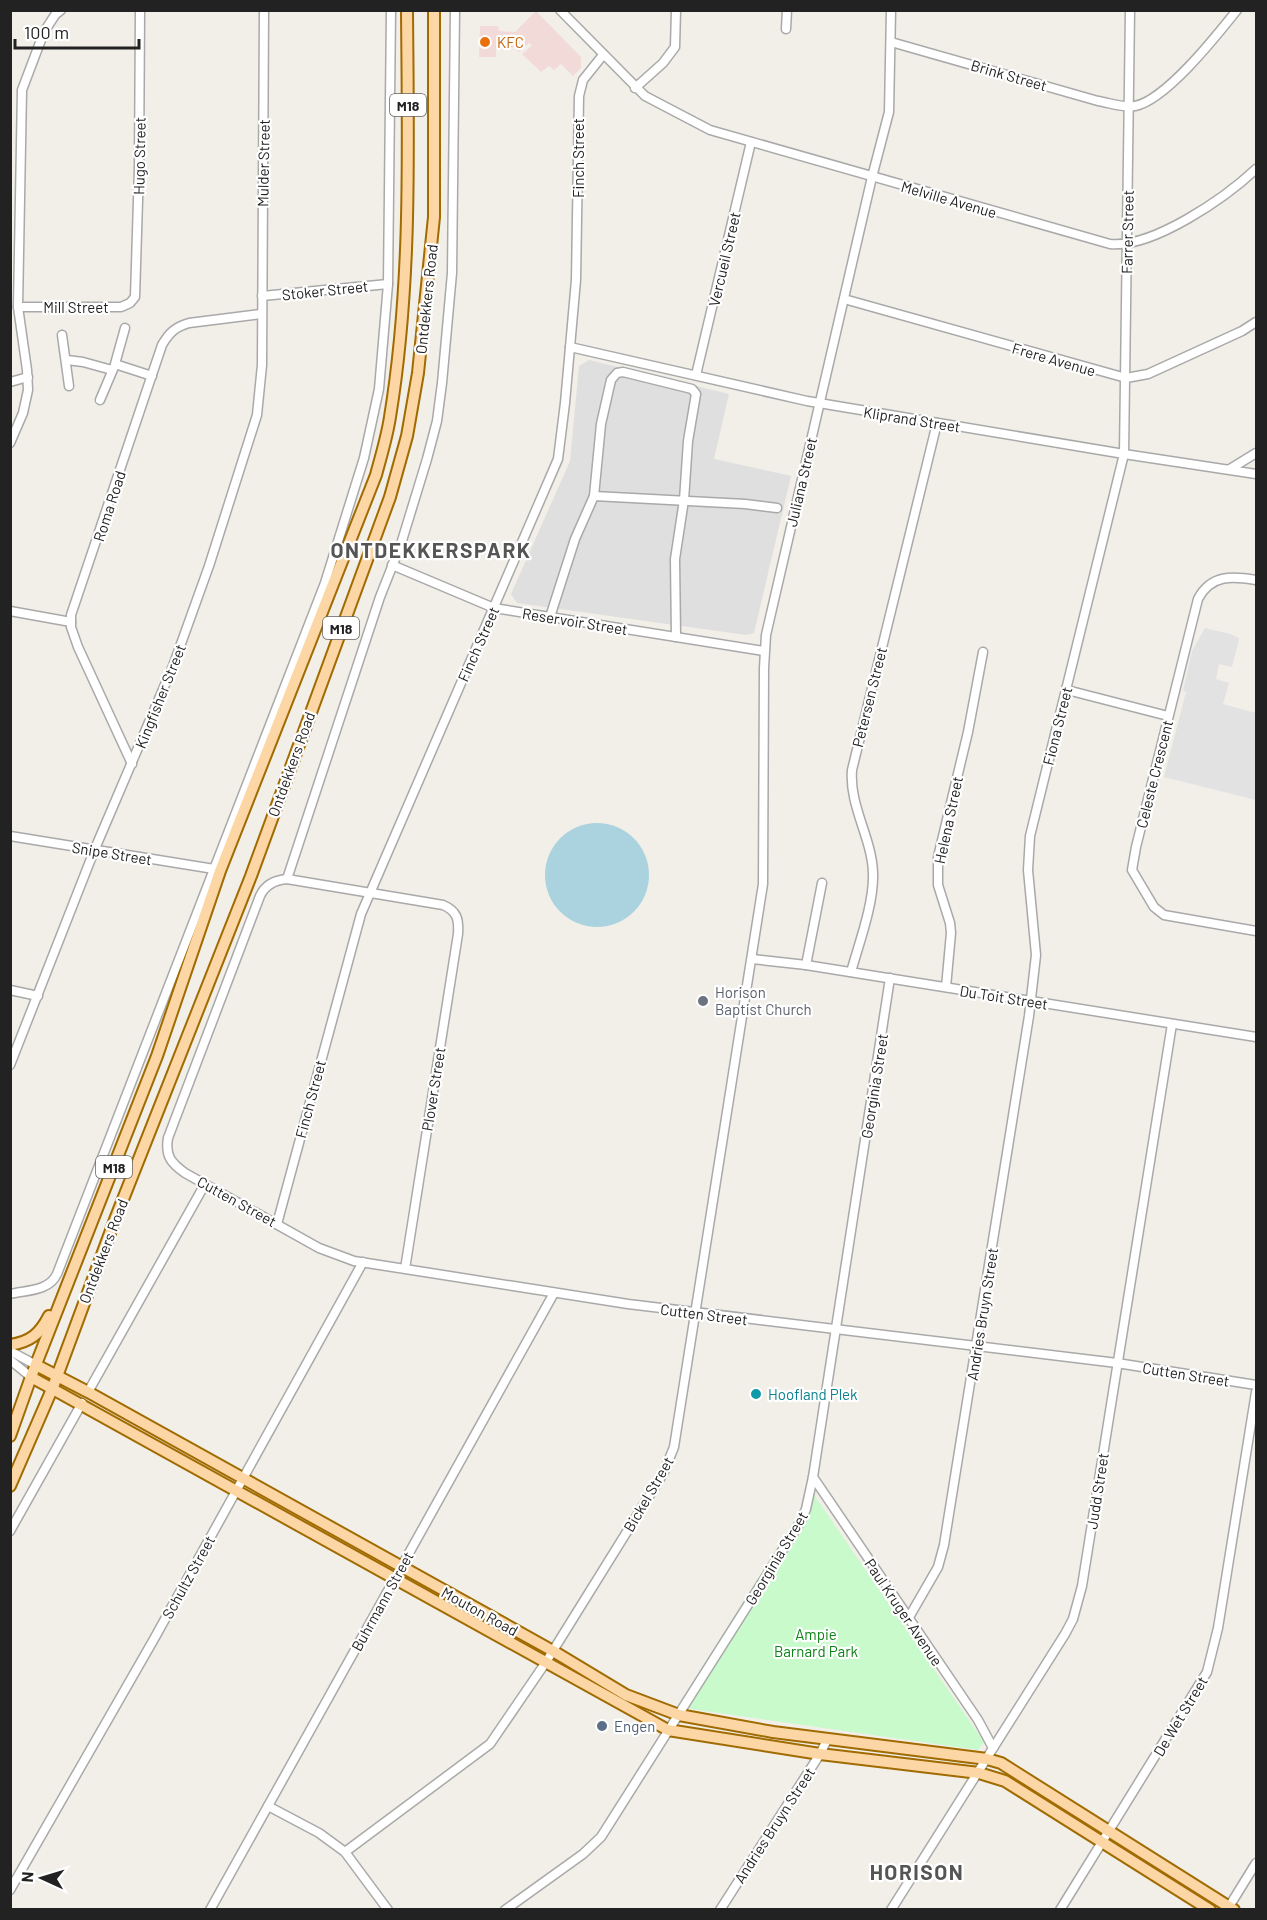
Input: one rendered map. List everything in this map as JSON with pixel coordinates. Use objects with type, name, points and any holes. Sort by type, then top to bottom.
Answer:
[{"type":"main road","name":"Ontdekkers Road","points":[[10,1436],[158,1056],[220,871],[376,476],[390,420],[398,364],[408,220],[407,10]]},
{"type":"main road","name":"Ontdekkers Road","points":[[10,1486],[53,1387],[116,1217],[251,876],[390,496],[401,456],[418,373],[435,217],[434,10]]},
{"type":"main road","points":[[10,1345],[32,1338],[43,1328],[70,1278]]},
{"type":"main road","name":"Mouton Road","points":[[36,1365],[553,1651],[626,1695],[679,1715],[827,1740],[987,1759]]},
{"type":"main road","name":"Mouton Road","points":[[32,1377],[668,1730],[820,1754],[979,1773]]},
{"type":"main road","points":[[987,1759],[1012,1769],[1230,1908]]},
{"type":"main road","points":[[979,1773],[1005,1781],[1210,1910]]},
{"type":"street","points":[[10,443],[25,406],[28,377],[18,307],[22,90],[44,32],[61,10]]},
{"type":"street","name":"Hugo Street","points":[[133,300],[136,290],[140,10]]},
{"type":"street","name":"Mulder Street","points":[[261,314],[264,10]]},
{"type":"street","points":[[10,1294],[46,1287],[56,1277],[325,584],[348,512],[376,406],[388,284],[391,10]]},
{"type":"street","name":"Ontdekkers Road","points":[[287,879],[380,597],[401,544],[428,459],[437,421],[452,273],[455,10]]},
{"type":"street","points":[[635,88],[663,63],[675,47],[676,10]]},
{"type":"street","points":[[786,29],[787,10]]},
{"type":"street","name":"Juliana Street","points":[[752,958],[764,870],[764,651],[772,604],[872,177],[890,112],[891,10]]},
{"type":"street","name":"Farrer Street","points":[[1124,454],[1130,10]]},
{"type":"street","points":[[1128,107],[1143,104],[1172,82],[1196,59],[1237,10]]},
{"type":"street","name":"Melville Avenue","points":[[567,13],[635,88],[645,96],[717,133],[1103,242],[1128,244],[1156,234],[1195,214],[1257,170]]},
{"type":"street","name":"Brink Street","points":[[891,42],[1128,107]]},
{"type":"street","name":"Finch Street","points":[[277,1224],[358,923],[369,893],[558,459],[576,280],[579,96],[583,80],[603,55]]},
{"type":"street","name":"Vercueil Street","points":[[696,375],[751,142]]},
{"type":"street","name":"Stoker Street","points":[[261,296],[388,284]]},
{"type":"street","name":"Frere Avenue","points":[[844,299],[1126,378],[1148,374],[1257,322]]},
{"type":"street","name":"Mill Street","points":[[18,307],[121,307],[133,300]]},
{"type":"street","name":"Roma Road","points":[[71,622],[162,345],[168,335],[179,326],[261,314]]},
{"type":"street","name":"Kingfisher Street","points":[[10,1065],[94,851],[177,655],[208,566],[256,415],[262,365],[261,314]]},
{"type":"street","points":[[100,400],[125,328]]},
{"type":"street","points":[[62,335],[69,386]]},
{"type":"street","name":"Kliprand Street","points":[[570,346],[820,403],[1257,474]]},
{"type":"street","points":[[67,360],[152,376]]},
{"type":"street","points":[[550,617],[575,539],[594,496],[601,424],[610,380],[617,373],[623,372],[692,389],[696,394],[688,441],[684,500],[675,559],[676,637]]},
{"type":"street","points":[[10,382],[28,377]]},
{"type":"street","name":"Petersen Street","points":[[851,972],[868,909],[873,872],[851,788],[852,770],[937,423]]},
{"type":"street","points":[[1230,469],[1257,453]]},
{"type":"street","name":"Fiona Street","points":[[1032,1001],[1036,944],[1028,870],[1029,842],[1124,454]]},
{"type":"street","points":[[594,496],[746,504],[777,508]]},
{"type":"street","name":"Reservoir Street","points":[[392,565],[495,608],[764,651]]},
{"type":"street","name":"Celeste Crescent","points":[[1257,580],[1222,578],[1211,583],[1202,592],[1195,611],[1132,863],[1134,875],[1154,907],[1164,915],[1257,931]]},
{"type":"street","points":[[10,611],[71,622],[78,647],[91,678],[132,764]]},
{"type":"street","name":"Helena Street","points":[[946,987],[951,933],[938,885],[938,857],[968,732],[983,652]]},
{"type":"street","points":[[1066,690],[1168,716]]},
{"type":"street","name":"Snipe Street","points":[[10,836],[214,869]]},
{"type":"street","points":[[287,879],[369,893]]},
{"type":"street","name":"Cutten Street","points":[[287,879],[272,883],[264,889],[260,896],[168,1138],[168,1156],[175,1166],[319,1248],[363,1262],[554,1293],[694,1313],[1117,1363],[1257,1385]]},
{"type":"street","points":[[806,965],[822,883]]},
{"type":"street","name":"Plover Street","points":[[369,893],[443,905],[453,910],[458,922],[458,934],[405,1269]]},
{"type":"street","name":"Du Toit Street","points":[[752,958],[890,978],[1257,1038]]},
{"type":"street","name":"Bickel Street","points":[[345,1852],[490,1744],[553,1651],[667,1465],[674,1447],[752,958]]},
{"type":"street","name":"Georginia Street","points":[[505,1910],[583,1854],[601,1837],[801,1521],[809,1499],[813,1477],[890,978]]},
{"type":"street","points":[[10,990],[38,996]]},
{"type":"street","name":"Andries Bruyn Street","points":[[908,1619],[927,1588],[942,1555],[1032,1001]]},
{"type":"street","name":"Judd Street","points":[[891,1910],[979,1773],[1073,1619],[1082,1586],[1172,1024]]},
{"type":"street","points":[[88,1392],[205,1184]]},
{"type":"street","name":"Schultz Street","points":[[10,1890],[363,1262]]},
{"type":"street","name":"Buhrmann Street","points":[[210,1910],[554,1293]]},
{"type":"street","name":"Mouton Road","points":[[10,1351],[36,1365]]},
{"type":"street","name":"Mouton Road","points":[[10,1360],[32,1377]]},
{"type":"street","name":"De Wet Street","points":[[1060,1910],[1202,1683],[1211,1662],[1253,1428],[1257,1392]]},
{"type":"street","points":[[10,1531],[82,1403]]},
{"type":"street","name":"Paul Kruger Avenue","points":[[813,1477],[978,1720],[993,1748]]},
{"type":"street","name":"Andries Bruyn Street","points":[[720,1910],[827,1740]]},
{"type":"street","points":[[268,1806],[320,1833],[345,1852],[388,1910]]},
{"type":"street","points":[[1230,1908],[1257,1863]]},
{"type":"shaded area","points":[[536,11],[581,57],[581,68],[573,76],[561,64],[554,70],[549,66],[541,72],[522,54],[532,45],[529,43],[519,52],[513,47],[509,50],[496,50],[496,57],[479,57],[480,26],[498,26],[499,31],[515,32]]},
{"type":"shaded area","points":[[589,360],[729,394],[714,459],[791,476],[754,633],[746,635],[517,603],[511,594],[570,461],[579,366]]},
{"type":"shaded area","points":[[1205,628],[1239,638],[1232,667],[1219,664],[1216,679],[1229,683],[1223,704],[1256,713],[1256,800],[1164,777],[1186,692],[1183,691],[1192,651]]},
{"type":"green space","name":"Ampie Barnard Park","points":[[812,1492],[984,1742],[978,1750],[677,1707]]},
{"type":"water","points":[[597,823],[617,827],[634,838],[645,855],[649,875],[645,895],[634,912],[617,923],[597,927],[577,923],[560,912],[549,895],[545,875],[549,855],[560,838],[577,827]]},
{"type":"place","name":"KFC","points":[[485,42]]},
{"type":"place","name":"Horison Baptist Church","points":[[703,1001]]},
{"type":"place","name":"Hoofland Plek","points":[[756,1394]]},
{"type":"place","name":"Engen","points":[[602,1726]]},
{"type":"district","name":"ONTDEKKERSPARK","points":[[431,549]]},
{"type":"district","name":"HORISON","points":[[917,1871]]}]
